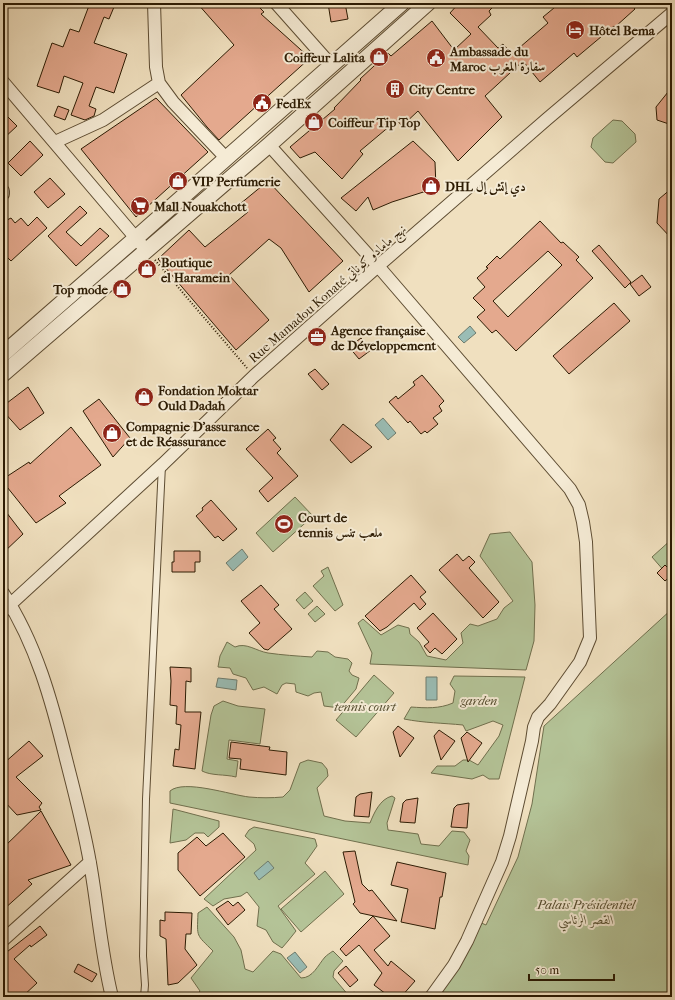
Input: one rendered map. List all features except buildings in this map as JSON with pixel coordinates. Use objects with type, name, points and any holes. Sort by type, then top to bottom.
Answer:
[{"type":"street","points":[[154,3],[156,66],[159,83],[173,102],[226,158]]},
{"type":"street","points":[[276,3],[331,65]]},
{"type":"street","points":[[3,354],[402,3]]},
{"type":"street","points":[[3,374],[269,146],[428,3]]},
{"type":"street","name":"Rue Mamadou Konaté نهج مامادو كوناتي","points":[[7,607],[163,464],[254,376],[378,266],[672,13]]},
{"type":"street","points":[[3,82],[146,250]]},
{"type":"street","points":[[55,142],[103,120],[159,83]]},
{"type":"street","points":[[269,146],[378,266],[570,489],[579,505],[583,522],[586,542],[590,638],[580,662],[550,704],[538,717],[534,727],[510,836],[502,862],[467,941],[454,965],[431,997]]},
{"type":"street","points":[[3,593],[7,607],[44,678],[58,726],[90,862],[106,971],[112,997]]},
{"type":"street","points":[[3,940],[90,862]]},
{"type":"lane","points":[[144,997],[145,985],[143,956],[146,799],[163,464]]},
{"type":"path","points":[[146,250],[254,376]]},
{"type":"green space","points":[[613,120],[622,121],[635,134],[636,142],[613,163],[605,162],[591,147],[593,138]]},
{"type":"green space","name":"Court de tennis ملعب تنس","points":[[295,497],[313,516],[273,552],[256,533]]},
{"type":"green space","points":[[510,532],[532,562],[535,605],[534,641],[526,670],[370,664],[372,653],[358,623],[363,619],[381,635],[398,625],[409,628],[410,634],[419,642],[427,656],[446,660],[463,643],[461,633],[470,624],[478,626],[497,619],[504,608],[513,601],[480,556],[490,534]]},
{"type":"green space","points":[[672,539],[672,580],[652,557]]},
{"type":"green space","points":[[328,567],[343,605],[335,611],[313,586],[324,576],[321,571]]},
{"type":"green space","points":[[305,592],[313,601],[304,609],[296,600]]},
{"type":"green space","points":[[317,606],[325,614],[315,622],[308,614]]},
{"type":"green space","name":"Palais Présidentiel القصر الرئاسي","points":[[672,609],[672,997],[437,997],[479,922],[486,925],[518,857],[532,804],[544,726]]},
{"type":"green space","points":[[227,642],[235,647],[247,646],[268,653],[312,657],[317,651],[328,652],[335,657],[348,659],[352,663],[349,671],[352,675],[359,678],[356,689],[340,708],[324,706],[321,692],[308,696],[296,692],[295,684],[286,683],[282,685],[277,694],[264,687],[253,690],[246,678],[233,674],[230,668],[218,667],[220,656]]},
{"type":"green space","name":"tennis court","points":[[374,675],[394,693],[356,737],[336,720]]},
{"type":"green space","name":"garden","points":[[454,676],[525,677],[499,779],[489,779],[483,775],[472,779],[431,773],[437,766],[455,766],[463,760],[469,760],[478,765],[499,736],[503,725],[493,721],[466,731],[463,725],[404,719],[411,707],[438,707],[453,703],[455,691],[450,684]]},
{"type":"green space","points":[[223,701],[238,706],[265,709],[260,744],[229,740],[227,759],[238,761],[236,777],[210,774],[202,771],[211,715],[214,706]]},
{"type":"green space","points":[[308,760],[322,763],[327,769],[328,776],[317,788],[324,816],[345,821],[370,823],[381,803],[392,796],[395,798],[387,823],[388,830],[418,834],[421,844],[439,846],[452,831],[464,832],[470,840],[466,851],[469,856],[468,865],[170,803],[170,791],[177,788],[186,787],[196,787],[249,797],[283,797],[290,790],[300,763]]},
{"type":"green space","points":[[173,809],[219,821],[219,827],[208,837],[204,833],[195,833],[186,840],[170,843]]},
{"type":"green space","points":[[254,827],[315,839],[317,846],[305,863],[315,874],[278,906],[296,931],[282,948],[273,942],[266,930],[257,926],[259,907],[247,892],[241,896],[224,899],[213,906],[204,899],[256,850],[254,844],[245,836],[249,830]]},
{"type":"green space","points":[[325,871],[344,894],[301,932],[281,909]]},
{"type":"green space","points":[[207,907],[234,937],[241,950],[245,969],[253,972],[273,951],[281,954],[301,978],[309,976],[325,957],[333,951],[343,961],[334,971],[333,977],[349,996],[354,992],[361,997],[195,997],[200,991],[191,978],[213,951],[201,938],[198,932],[198,913]]},
{"type":"water","points":[[470,326],[476,333],[464,343],[458,337]]},
{"type":"water","points":[[383,418],[396,433],[388,440],[375,425]]},
{"type":"water","points":[[242,549],[248,557],[233,571],[226,563]]},
{"type":"water","points":[[426,677],[437,677],[437,700],[426,700]]},
{"type":"water","points":[[218,678],[237,680],[236,690],[216,687]]},
{"type":"water","points":[[268,861],[274,868],[259,880],[254,873]]},
{"type":"water","points":[[295,952],[307,967],[300,973],[287,958]]},
{"type":"place","name":"Hôtel Bema","points":[[575,30]]},
{"type":"place","name":"Coiffeur Lalita","points":[[379,57]]},
{"type":"place","name":"Ambassade du Maroc سفارة المغرب","points":[[436,58]]},
{"type":"place","name":"City Centre","points":[[395,89]]},
{"type":"place","name":"FedEx","points":[[262,103]]},
{"type":"place","name":"Coiffeur Tip Top","points":[[314,122]]},
{"type":"place","name":"VIP Perfumerie","points":[[178,181]]},
{"type":"place","name":"DHL دي إتش إل","points":[[431,186]]},
{"type":"place","name":"Mall Nouakchott","points":[[140,206]]},
{"type":"place","name":"Boutique el Haramein","points":[[147,269]]},
{"type":"place","name":"Top mode","points":[[122,289]]},
{"type":"place","name":"Agence française de Développement","points":[[317,337]]},
{"type":"place","name":"Fondation Moktar Ould Dadah","points":[[144,397]]},
{"type":"place","name":"Compagnie D'assurance et de Réassurance","points":[[112,433]]},
{"type":"place","name":"Court de tennis ملعب تنس","points":[[284,524]]}]
